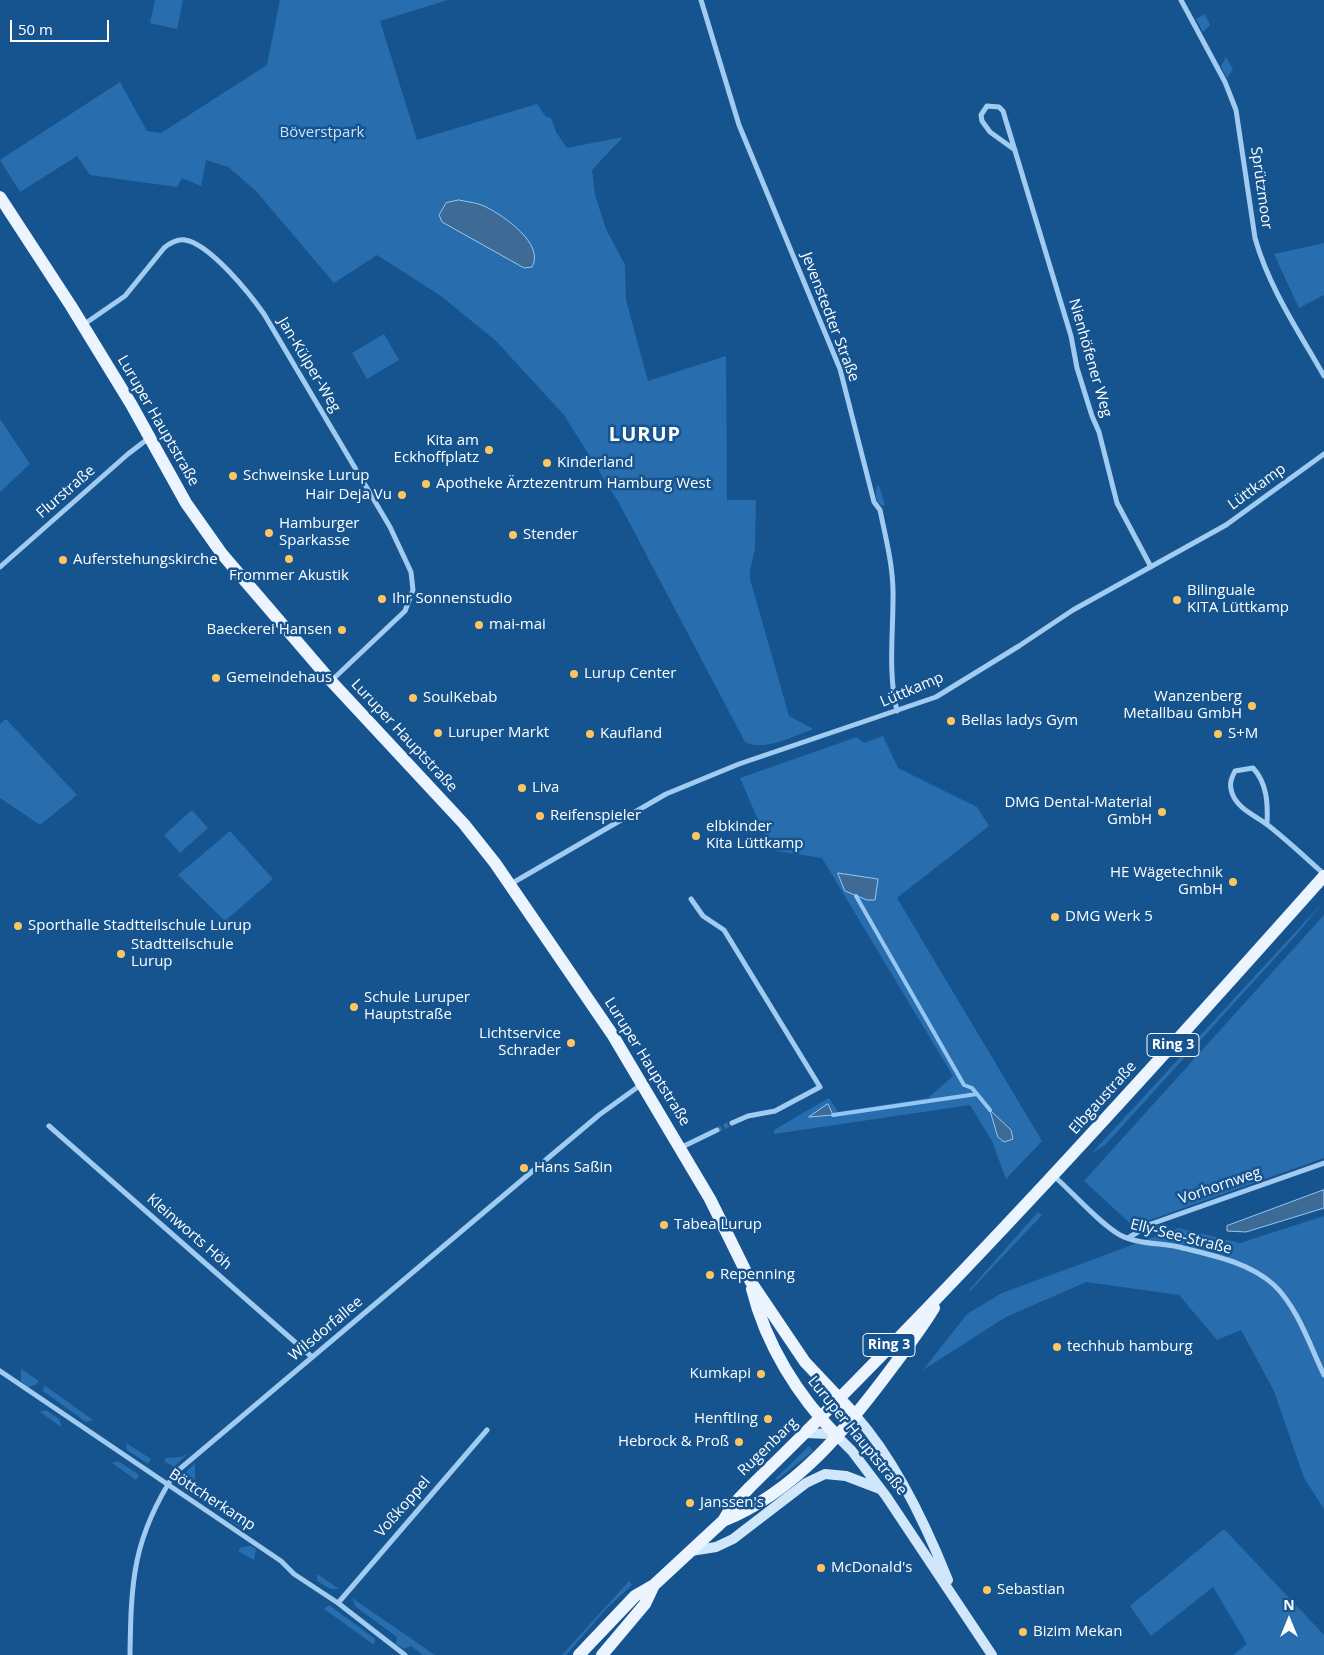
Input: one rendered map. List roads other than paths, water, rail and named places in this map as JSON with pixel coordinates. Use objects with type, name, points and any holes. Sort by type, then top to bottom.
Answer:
[{"type":"main road","name":"Luruper Hauptstraße","points":[[0,197],[82,325],[186,503],[222,554],[331,681],[464,824],[495,863],[572,973],[642,1084],[730,1235],[751,1282],[764,1330],[798,1391],[824,1415],[838,1437],[852,1451],[881,1489],[992,1655]]},
{"type":"main road","name":"Elbgaustraße","points":[[838,1399],[943,1294],[1054,1176],[1324,875]]},
{"type":"main road","name":"Luruper Hauptstraße","points":[[751,1282],[805,1362],[854,1419],[872,1434],[891,1464],[944,1572],[956,1602]]},
{"type":"main road","name":"Elbgaustraße","points":[[854,1419],[943,1294]]},
{"type":"main road","points":[[824,1415],[830,1396],[826,1387]]},
{"type":"main road","points":[[838,1399],[856,1404],[868,1400]]},
{"type":"main road","name":"Rugenbarg","points":[[724,1521],[732,1506],[838,1399]]},
{"type":"main road","points":[[852,1451],[849,1437],[854,1419]]},
{"type":"main road","name":"Rugenbarg","points":[[579,1655],[635,1596],[654,1585],[724,1521],[740,1514],[777,1490],[821,1454],[854,1419]]},
{"type":"main road","points":[[806,1433],[822,1432],[838,1437]]},
{"type":"main road","points":[[691,1551],[716,1547],[733,1539],[806,1483],[825,1474],[846,1476],[881,1489]]},
{"type":"main road","name":"Rugenbarg","points":[[602,1655],[644,1604],[654,1585]]},
{"type":"street","name":"Jevenstedter Straße","points":[[701,0],[739,125],[840,369],[874,502],[880,510],[892,572],[893,598],[890,645],[897,711]]},
{"type":"street","name":"Sprützmoor","points":[[1181,0],[1225,82],[1236,110],[1255,238],[1260,257],[1268,276],[1324,376]]},
{"type":"street","name":"Nienhöfener Weg","points":[[1014,150],[985,127],[981,115],[987,106],[999,106],[1003,111],[1071,336],[1077,368],[1107,458],[1117,503],[1151,567]]},
{"type":"street","name":"Jan-Külper-Weg","points":[[82,325],[125,296],[164,248],[181,240],[192,242],[205,251],[249,292],[277,335],[390,527],[411,572],[413,590],[409,604],[398,620],[331,681]]},
{"type":"street","name":"Flurstraße","points":[[0,566],[128,454],[149,438]]},
{"type":"street","name":"Lüttkamp","points":[[509,885],[666,794],[739,764],[936,697],[1073,610],[1226,525],[1324,454]]},
{"type":"street","name":"Elbgaustraße","points":[[1267,824],[1268,808],[1263,778],[1253,768],[1235,771],[1230,780],[1232,793],[1237,801],[1251,815],[1267,824],[1324,875]]},
{"type":"street","points":[[691,899],[703,916],[724,930],[820,1087],[775,1111],[748,1116],[732,1123]]},
{"type":"street","name":"Wilsdorfallee","points":[[130,1655],[131,1601],[138,1550],[148,1524],[167,1486],[176,1474],[196,1455],[599,1115],[642,1084]]},
{"type":"street","name":"Kleinworts Höh","points":[[49,1126],[312,1357]]},
{"type":"street","name":"Luruper Hauptstraße","points":[[680,1148],[717,1130]]},
{"type":"street","name":"Vorhornweg","points":[[1128,1238],[1151,1224],[1324,1163]]},
{"type":"street","name":"Elly-See-Straße","points":[[1054,1176],[1114,1231],[1128,1238],[1213,1256],[1258,1273],[1274,1285],[1287,1300],[1324,1375]]},
{"type":"street","name":"Böttcherkamp","points":[[0,1371],[167,1486],[274,1556],[294,1574],[338,1603],[405,1655]]},
{"type":"street","name":"Voßkoppel","points":[[338,1603],[487,1430]]},
{"type":"waterway","points":[[856,896],[964,1085],[972,1088],[977,1094]]},
{"type":"waterway","points":[[833,1115],[977,1094],[990,1110]]},
{"type":"tunnel","points":[[717,1130],[732,1123]]},
{"type":"place","name":"Kita am Eckhoffplatz","points":[[489,450]]},
{"type":"place","name":"Kinderland","points":[[547,463]]},
{"type":"place","name":"Schweinske Lurup","points":[[233,476]]},
{"type":"place","name":"Apotheke Ärztezentrum Hamburg West","points":[[426,484]]},
{"type":"place","name":"Hair Deja Vu","points":[[402,495]]},
{"type":"place","name":"Hamburger Sparkasse","points":[[269,533]]},
{"type":"place","name":"Stender","points":[[513,535]]},
{"type":"place","name":"Frommer Akustik","points":[[289,559]]},
{"type":"place","name":"Auferstehungskirche","points":[[63,560]]},
{"type":"place","name":"Ihr Sonnenstudio","points":[[382,599]]},
{"type":"place","name":"Bilinguale KITA Lüttkamp","points":[[1177,600]]},
{"type":"place","name":"mai-mai","points":[[479,625]]},
{"type":"place","name":"Baeckerei Hansen","points":[[342,630]]},
{"type":"place","name":"Lurup Center","points":[[574,674]]},
{"type":"place","name":"Gemeindehaus","points":[[216,678]]},
{"type":"place","name":"SoulKebab","points":[[413,698]]},
{"type":"place","name":"Wanzenberg Metallbau GmbH","points":[[1252,706]]},
{"type":"place","name":"Bellas ladys Gym","points":[[951,721]]},
{"type":"place","name":"Luruper Markt","points":[[438,733]]},
{"type":"place","name":"Kaufland","points":[[590,734]]},
{"type":"place","name":"S+M","points":[[1218,734]]},
{"type":"place","name":"Liva","points":[[522,788]]},
{"type":"place","name":"DMG Dental-Material GmbH","points":[[1162,812]]},
{"type":"place","name":"Reifenspieler","points":[[540,816]]},
{"type":"place","name":"elbkinder Kita Lüttkamp","points":[[696,836]]},
{"type":"place","name":"HE Wägetechnik GmbH","points":[[1233,882]]},
{"type":"place","name":"DMG Werk 5","points":[[1055,917]]},
{"type":"place","name":"Sporthalle Stadtteilschule Lurup","points":[[18,926]]},
{"type":"place","name":"Stadtteilschule Lurup","points":[[121,954]]},
{"type":"place","name":"Schule Luruper Hauptstraße","points":[[354,1007]]},
{"type":"place","name":"Lichtservice Schrader","points":[[571,1043]]},
{"type":"place","name":"Hans Saßin","points":[[524,1168]]},
{"type":"place","name":"Tabea Lurup","points":[[664,1225]]},
{"type":"place","name":"Repenning","points":[[710,1275]]},
{"type":"place","name":"techhub hamburg","points":[[1057,1347]]},
{"type":"place","name":"Kumkapi","points":[[761,1374]]},
{"type":"place","name":"Henftling","points":[[768,1419]]},
{"type":"place","name":"Hebrock & Proß","points":[[739,1442]]},
{"type":"place","name":"Janssen's","points":[[690,1503]]},
{"type":"place","name":"McDonald's","points":[[821,1568]]},
{"type":"place","name":"Sebastian","points":[[987,1590]]},
{"type":"place","name":"Bizim Mekan","points":[[1023,1632]]},
{"type":"district","name":"LURUP","points":[[645,435]]},
{"type":"park label","name":"Böverstpark","points":[[322,133]]}]
